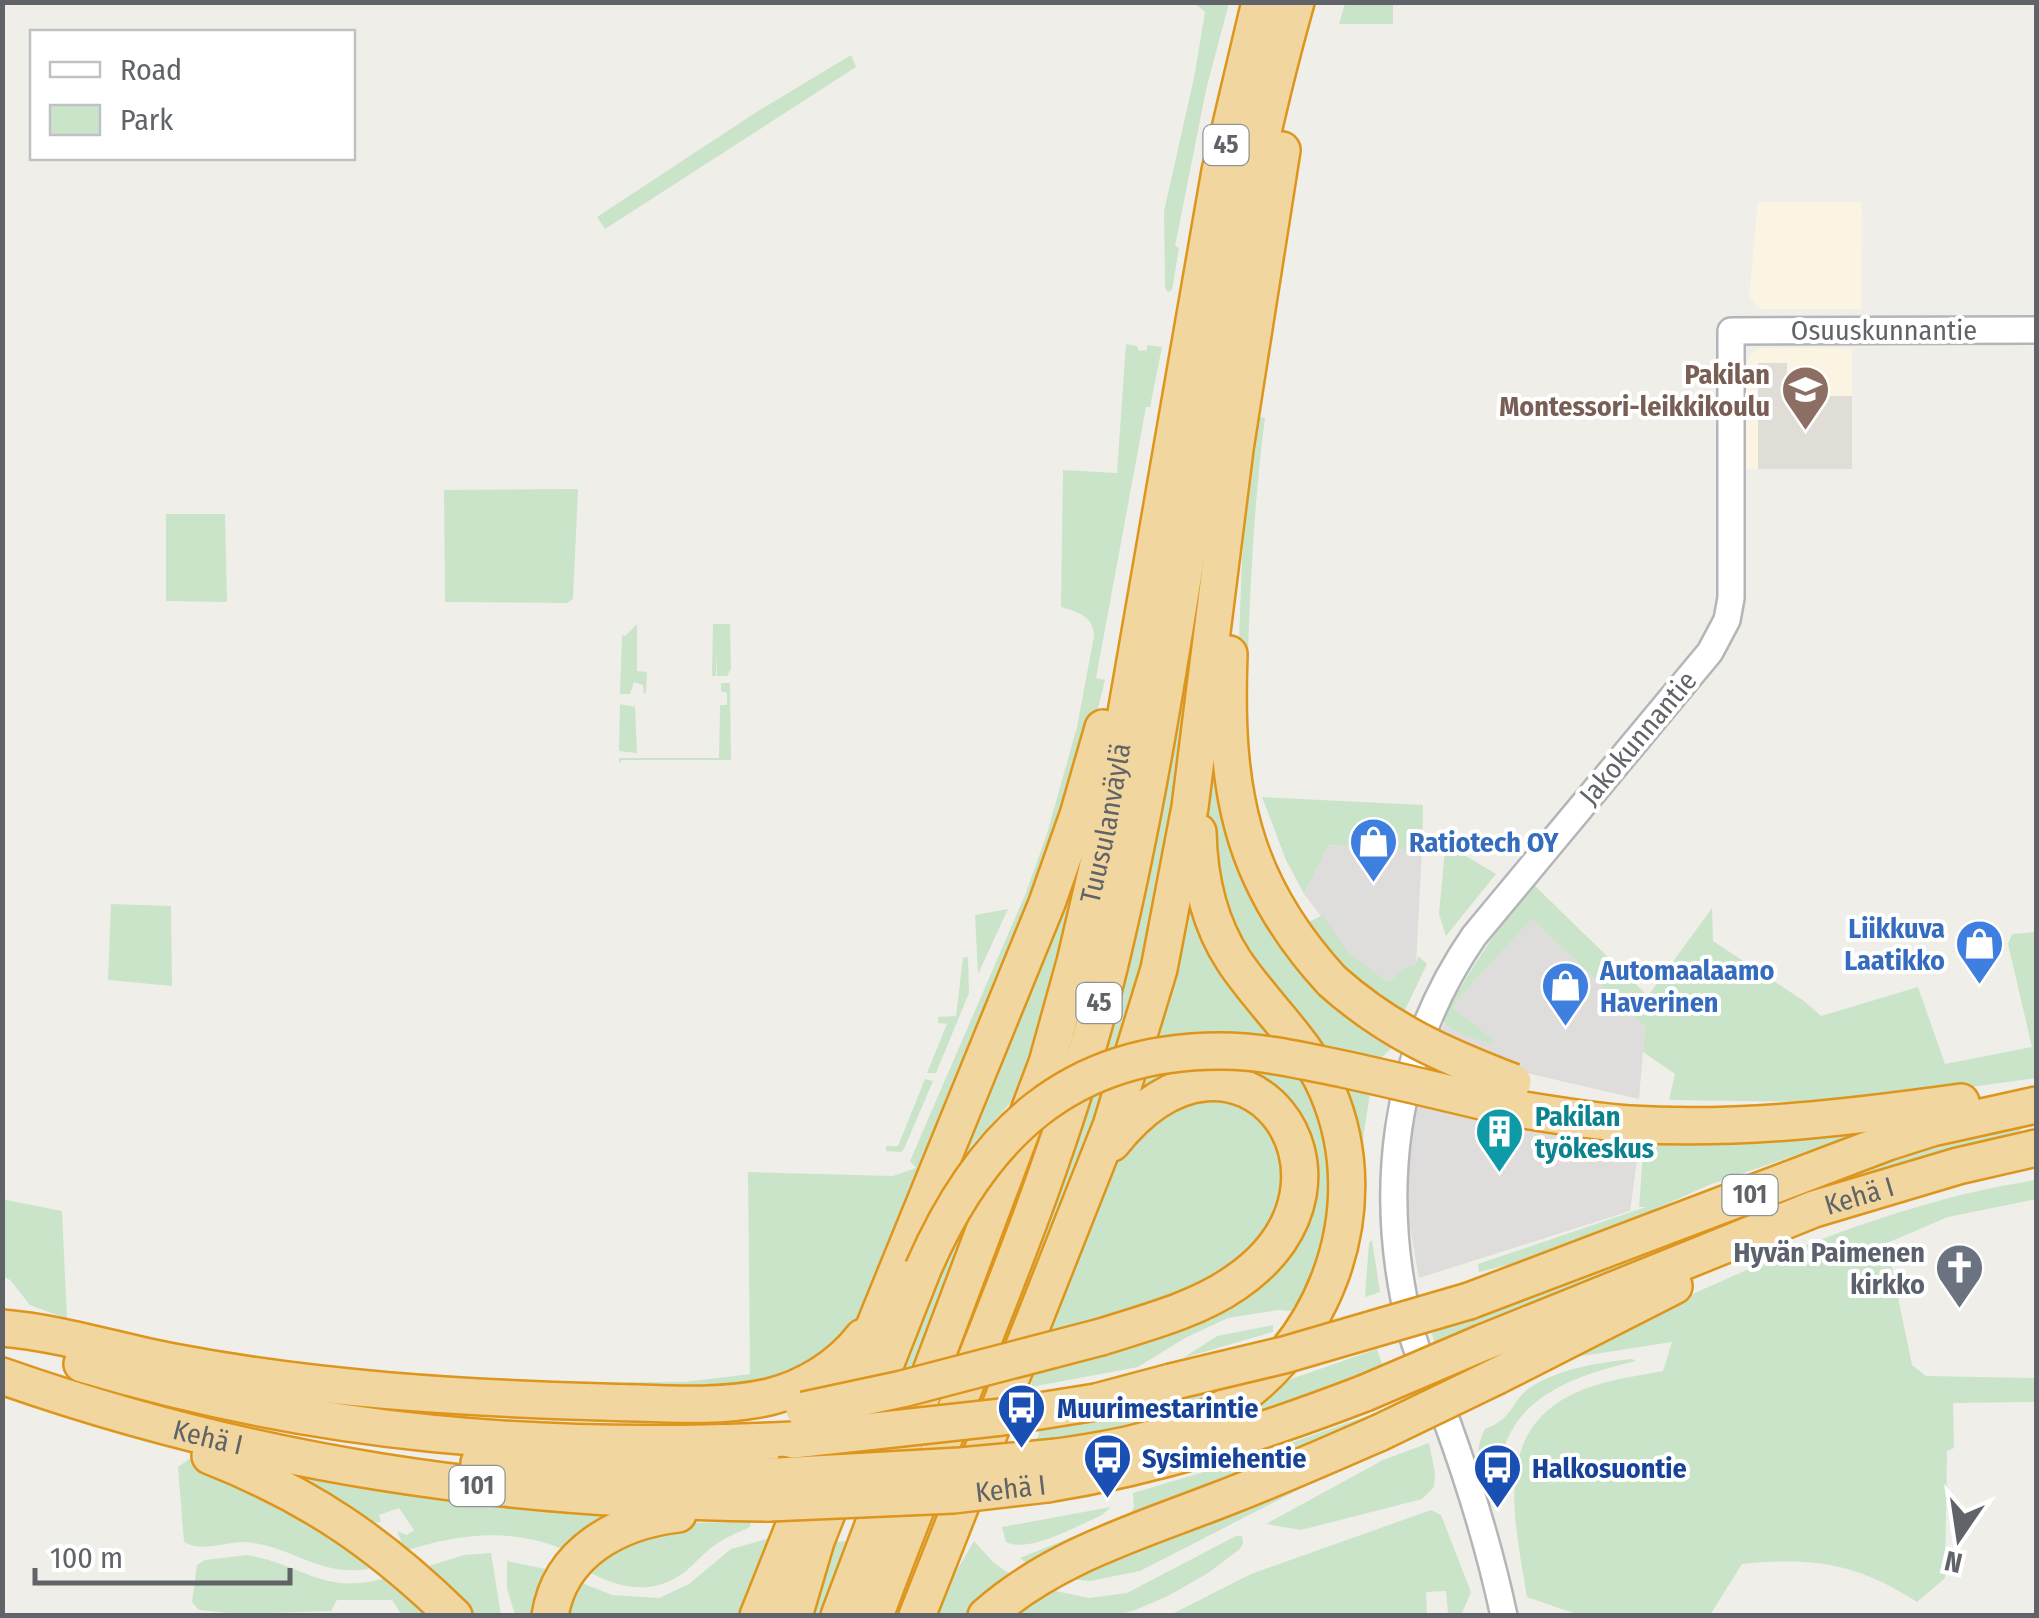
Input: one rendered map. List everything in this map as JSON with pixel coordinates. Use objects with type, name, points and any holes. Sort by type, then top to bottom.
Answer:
[{"type":"highway","name":"Tuusulanväylä","points":[[1228,289],[1231,121],[1260,2]]},
{"type":"highway","name":"Tuusulanväylä","points":[[875,1616],[1023,1237],[1080,1072],[1108,970],[1155,748],[1228,289],[1296,2]]},
{"type":"highway","points":[[1315,2],[1276,180],[1228,289],[1216,362],[1235,449],[1228,697],[1234,796],[1267,892],[1294,937],[1332,981],[1382,1022],[1510,1094]]},
{"type":"highway","name":"Tuusulanväylä","points":[[838,1616],[1047,1064],[1105,834],[1164,484],[1216,362]]},
{"type":"highway","points":[[917,1616],[1089,1183],[1126,1083],[1159,969],[1187,826],[1235,449]]},
{"type":"highway","points":[[794,1616],[912,1262],[1078,815],[1104,724],[1126,615],[1164,484]]},
{"type":"highway","points":[[1052,1470],[1177,1430],[1218,1411],[1251,1387],[1285,1354],[1320,1304],[1331,1280],[1344,1229],[1347,1203],[1343,1148],[1327,1090],[1301,1044],[1233,960],[1210,910],[1199,858],[1201,712]]},
{"type":"highway","points":[[2,1328],[41,1332],[173,1362],[377,1389],[504,1398],[733,1402],[796,1387],[818,1377],[846,1356],[942,1226],[966,1183],[1007,1136],[1050,1098],[1070,1086],[1138,1060],[1193,1052],[1258,1053],[1633,1110],[1820,1119],[2036,1092]]},
{"type":"highway","points":[[798,1425],[902,1389],[1101,1337],[1210,1297],[1252,1270],[1289,1224],[1300,1174],[1294,1139],[1274,1108],[1246,1088],[1212,1082],[1175,1089],[1143,1110],[1114,1139],[1089,1183]]},
{"type":"highway","name":"Kehä I","points":[[2,1339],[159,1387],[284,1415],[368,1428],[521,1442],[614,1430],[715,1424],[798,1425],[1002,1417],[1096,1402],[1284,1356],[1469,1301],[1888,1142],[1932,1128],[2036,1106]]},
{"type":"highway","name":"Kehä I","points":[[2,1376],[190,1433],[292,1458],[432,1481],[594,1497],[774,1490],[914,1497],[1052,1470],[1149,1465],[1197,1452],[1365,1393],[1747,1234],[1897,1183],[2036,1148]]},
{"type":"highway","points":[[986,1616],[1024,1586],[1087,1551],[1259,1485],[1378,1433],[1673,1287],[1897,1183]]},
{"type":"highway","points":[[761,1616],[780,1562],[912,1262]]},
{"type":"highway","points":[[37,1388],[280,1486],[323,1509],[370,1542],[445,1607]]},
{"type":"highway","points":[[551,1609],[570,1566],[601,1538],[640,1521],[774,1490]]},
{"type":"street","name":"Osuuskunnantie","points":[[1731,331],[2036,330]]},
{"type":"street","name":"Jakokunnantie","points":[[1504,1616],[1446,1421],[1414,1339],[1399,1277],[1392,1190],[1397,1131],[1415,1050],[1440,992],[1474,936],[1721,634],[1731,598],[1731,331]]},
{"type":"shaded area","points":[[1758,202],[1862,202],[1861,309],[1760,309],[1749,297]]},
{"type":"shaded area","name":"Pakilan Montessori-leikkikoulu","points":[[1758,348],[1852,348],[1852,469],[1746,469],[1746,365]]},
{"type":"shaded area","name":"Pakilan Montessori-leikkikoulu","points":[[1758,363],[1787,363],[1787,396],[1852,396],[1852,469],[1758,469]]},
{"type":"shaded area","points":[[1329,845],[1422,851],[1416,964],[1403,968],[1389,982],[1348,952],[1304,894]]},
{"type":"shaded area","points":[[1532,919],[1645,1027],[1639,1099],[1517,1071],[1509,1093],[1640,1139],[1630,1211],[1419,1278],[1409,1221],[1409,1148],[1429,1052],[1458,999]]},
{"type":"green space","points":[[1194,3],[1229,3],[1206,90],[1175,246],[1179,248],[1172,290],[1168,292],[1164,211],[1205,12]]},
{"type":"green space","points":[[1345,3],[1393,3],[1393,24],[1339,24]]},
{"type":"green space","points":[[851,55],[856,67],[605,229],[597,217]]},
{"type":"green space","points":[[1126,344],[1137,346],[1139,351],[1147,350],[1147,345],[1162,347],[1150,407],[1146,407],[1096,678],[1105,680],[1081,778],[863,1319],[832,1353],[753,1390],[531,1383],[685,1382],[750,1374],[748,1172],[893,1176],[916,1168],[910,1161],[1025,895],[1077,727],[1094,636],[1088,619],[1061,607],[1063,470],[1117,473]]},
{"type":"green space","points":[[1265,418],[1253,546],[1247,703],[1252,779],[1259,815],[1270,852],[1307,923],[1323,915],[1348,952],[1389,982],[1403,968],[1416,964],[1418,956],[1427,964],[1398,1017],[1332,962],[1303,927],[1298,927],[1263,859],[1244,794],[1237,697],[1242,558],[1256,420]]},
{"type":"green space","points":[[1222,444],[1201,652],[1132,1041],[1103,1056],[1157,828]]},
{"type":"green space","points":[[578,489],[573,599],[567,603],[445,602],[444,490]]},
{"type":"green space","points":[[166,514],[225,514],[227,602],[166,601]]},
{"type":"green space","points":[[637,624],[637,671],[647,672],[646,692],[643,685],[634,682],[630,694],[620,694],[622,635]]},
{"type":"green space","points":[[713,624],[730,624],[731,669],[727,676],[717,676],[717,652],[716,676],[712,676]]},
{"type":"green space","points":[[721,683],[730,683],[731,760],[619,763],[619,758],[719,758],[720,705],[727,705],[727,693],[721,691]]},
{"type":"green space","points":[[620,704],[635,707],[637,753],[619,751]]},
{"type":"green space","points":[[1217,739],[1233,832],[1390,1041],[1390,1050],[1377,1061],[1320,1048],[1229,932],[1207,831]]},
{"type":"green space","points":[[1097,780],[1080,884],[1035,1047],[1017,1096],[972,1145],[931,1213]]},
{"type":"green space","points":[[1262,797],[1423,805],[1422,851],[1329,845],[1304,894],[1286,860]]},
{"type":"green space","points":[[1454,849],[1496,874],[1446,936],[1439,914],[1445,850]]},
{"type":"green space","points":[[1191,860],[1280,1039],[1214,1036],[1149,1041]]},
{"type":"green space","points":[[1534,885],[1648,996],[1712,908],[1713,941],[1821,1016],[1918,987],[1945,1064],[2032,1047],[2008,944],[2012,934],[2036,932],[2036,1078],[1906,1096],[1817,1102],[1669,1100],[1675,1074],[1643,1052],[1645,1027],[1532,919],[1453,1008],[1495,1041],[1492,1044],[1458,1032],[1441,1019],[1496,933]]},
{"type":"green space","points":[[111,904],[171,906],[172,986],[108,980]]},
{"type":"green space","points":[[1008,909],[978,974],[975,915]]},
{"type":"green space","points":[[968,957],[969,993],[936,1073],[927,1073],[947,1024],[938,1023],[938,1017],[956,1016],[963,958]]},
{"type":"green space","points":[[1235,1067],[1314,1081],[1339,1177],[1305,1312],[1278,1310],[1228,1318],[1138,1367],[1031,1387],[1034,1368],[1102,1348],[1297,1229],[1266,1088],[1130,1105],[1140,1077]]},
{"type":"green space","points":[[925,1079],[933,1081],[904,1149],[886,1151],[886,1146],[898,1146]]},
{"type":"green space","points":[[1338,1087],[1370,1093],[1360,1159]]},
{"type":"green space","points":[[1116,1090],[1017,1346],[999,1350],[1092,1094]]},
{"type":"green space","points":[[1228,1093],[1284,1143],[1279,1221],[1203,1290],[1039,1341],[1107,1166],[1148,1119]]},
{"type":"green space","points":[[1051,1119],[960,1361],[951,1363],[1040,1126]]},
{"type":"green space","points":[[1883,1125],[1709,1185],[1616,1227],[1523,1261],[1479,1272],[1478,1264],[1646,1207],[1639,1207],[1644,1140]]},
{"type":"green space","points":[[2020,1125],[2021,1131],[1871,1174],[1798,1200],[1435,1345],[1432,1333],[1810,1190]]},
{"type":"green space","points":[[987,1179],[913,1372],[898,1376],[955,1235]]},
{"type":"green space","points":[[2036,1180],[2036,1199],[1948,1217],[1887,1243],[1912,1365],[1926,1376],[2036,1378],[2036,1402],[1953,1403],[1954,1448],[1947,1451],[1945,1578],[1917,1602],[1854,1571],[1791,1561],[1742,1564],[1710,1615],[1579,1615],[1527,1597],[1517,1536],[1515,1476],[1534,1425],[1556,1404],[1587,1388],[1663,1371],[1672,1342],[1569,1358],[1566,1354],[1738,1274],[1853,1228],[1973,1192]]},
{"type":"green space","points":[[2,1199],[62,1211],[67,1319],[30,1305],[3,1276]]},
{"type":"green space","points":[[1372,1240],[1380,1292],[1365,1297],[1369,1243]]},
{"type":"green space","points":[[1273,1325],[1273,1332],[1183,1358],[1217,1336]]},
{"type":"green space","points":[[1377,1349],[1383,1367],[1353,1384],[1169,1445],[1277,1384]]},
{"type":"green space","points":[[1636,1361],[1556,1388],[1518,1420],[1506,1442],[1500,1469],[1500,1502],[1479,1458],[1485,1429],[1502,1420],[1531,1387],[1555,1375]]},
{"type":"green space","points":[[1217,1385],[1227,1390],[1138,1430],[1035,1447],[1041,1426],[1142,1410]]},
{"type":"green space","points":[[1389,1408],[1391,1411],[1029,1565],[1020,1558],[1131,1513],[1133,1493],[1234,1463]]},
{"type":"green space","points":[[1429,1443],[1434,1487],[1422,1499],[1301,1530],[1266,1524],[1383,1460]]},
{"type":"green space","points":[[1376,1450],[1140,1571],[1090,1581],[1070,1579],[1091,1562]]},
{"type":"green space","points":[[189,1459],[262,1495],[377,1567],[325,1567],[246,1542],[207,1547],[184,1542],[178,1467]]},
{"type":"green space","points":[[281,1470],[452,1500],[618,1514],[565,1550],[525,1538],[485,1535],[405,1551],[397,1531],[407,1535],[414,1530],[399,1508],[379,1515],[381,1522],[359,1523]]},
{"type":"green space","points":[[1111,1507],[1067,1531],[1027,1544],[1006,1542],[1002,1527]]},
{"type":"green space","points":[[1431,1510],[1441,1515],[1471,1592],[1462,1613],[1448,1613],[1446,1591],[1426,1592],[1427,1614],[1170,1615],[1251,1574]]},
{"type":"green space","points":[[751,1522],[750,1527],[719,1542],[686,1571],[661,1584],[621,1585],[583,1568],[617,1543],[680,1523]]},
{"type":"green space","points":[[1242,1536],[1240,1549],[1208,1573],[1133,1611],[1108,1616],[1004,1616],[1042,1588],[1089,1598],[1127,1593]]},
{"type":"green space","points":[[774,1537],[744,1615],[560,1616],[577,1581],[612,1595],[659,1598],[689,1584],[731,1549]]},
{"type":"green space","points":[[846,1541],[821,1615],[806,1616],[831,1542]]},
{"type":"green space","points":[[974,1541],[1011,1575],[963,1615],[930,1616]]},
{"type":"green space","points":[[491,1553],[501,1615],[465,1615],[419,1569],[464,1555]]},
{"type":"green space","points":[[247,1555],[330,1581],[366,1582],[389,1577],[433,1615],[402,1615],[392,1600],[337,1600],[331,1611],[238,1614],[199,1610],[192,1602],[197,1565],[205,1560]]},
{"type":"green space","points":[[507,1561],[545,1569],[539,1615],[515,1615],[507,1588]]},
{"type":"place","name":"Pakilan Montessori-leikkikoulu","points":[[1805,432]]},
{"type":"place","name":"Ratiotech OY","points":[[1374,884]]},
{"type":"place","name":"Liikkuva Laatikko","points":[[1980,986]]},
{"type":"place","name":"Automaalaamo Haverinen","points":[[1565,1028]]},
{"type":"place","name":"Pakilan työkeskus","points":[[1500,1174]]},
{"type":"place","name":"Hyvän Paimenen kirkko","points":[[1960,1310]]},
{"type":"place","name":"Muurimestarintie","points":[[1022,1450]]},
{"type":"place","name":"Sysimiehentie","points":[[1107,1500]]},
{"type":"place","name":"Halkosuontie","points":[[1497,1510]]}]
